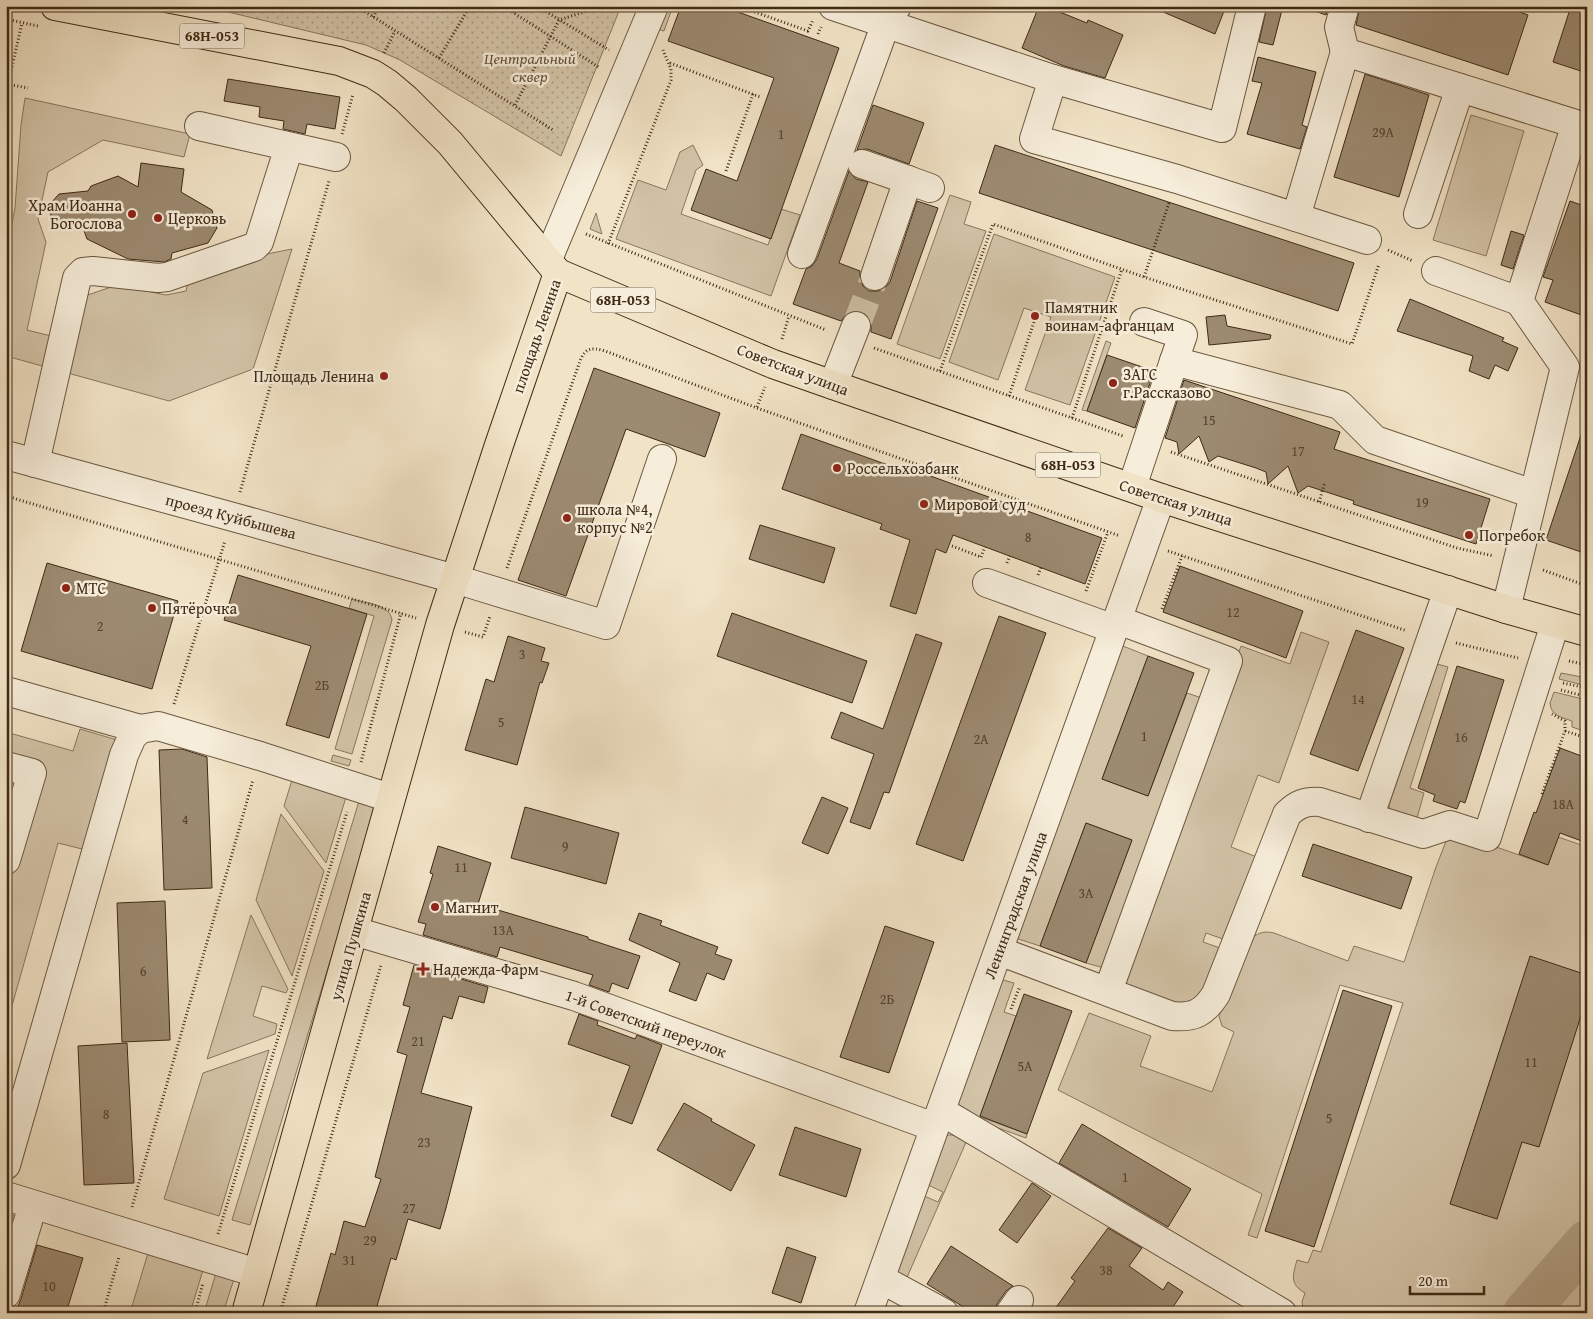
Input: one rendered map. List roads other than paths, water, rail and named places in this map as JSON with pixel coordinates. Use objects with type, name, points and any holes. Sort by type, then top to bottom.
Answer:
[{"type":"main road","name":"68Н-053","points":[[55,6],[85,8]]},
{"type":"main road","name":"площадь Ленина","points":[[85,8],[339,61],[373,74],[406,98],[450,144],[553,266],[499,445],[455,579]]},
{"type":"main road","name":"Советская улица","points":[[553,266],[602,292],[773,364],[833,386],[1161,498],[1506,609],[1587,632]]},
{"type":"main road","name":"Советская улица","points":[[602,292],[688,328]]},
{"type":"main road","name":"улица Пушкина","points":[[246,1313],[390,798],[455,579]]},
{"type":"street","points":[[553,266],[654,6]]},
{"type":"street","points":[[823,12],[892,15],[1053,79],[1222,128],[1252,6]]},
{"type":"street","points":[[1296,217],[1345,52],[1339,27],[1344,6]]},
{"type":"street","points":[[802,254],[892,15]]},
{"type":"street","points":[[1345,52],[1576,124],[1519,301]]},
{"type":"street","points":[[1053,79],[1034,139],[1177,179],[1376,244]]},
{"type":"street","points":[[1418,214],[1460,88]]},
{"type":"street","points":[[199,126],[336,157]]},
{"type":"street","points":[[34,463],[77,278],[83,272],[93,271],[158,278],[167,277],[254,247],[259,242],[289,146]]},
{"type":"street","points":[[862,164],[919,184],[876,276]]},
{"type":"street","points":[[1436,271],[1519,301],[1565,368],[1506,609]]},
{"type":"street","points":[[1132,487],[1183,335],[1144,322]]},
{"type":"street","points":[[833,386],[854,333]]},
{"type":"street","points":[[1174,360],[1340,406],[1375,440],[1534,494]]},
{"type":"street","name":"проезд Куйбышева","points":[[6,455],[233,516],[455,579],[606,625],[662,459]]},
{"type":"street","name":"Ленинградская улица","points":[[868,1313],[1161,498]]},
{"type":"street","points":[[984,570],[1116,624],[1153,633],[1228,661],[1108,991]]},
{"type":"street","points":[[1369,818],[1448,590]]},
{"type":"street","points":[[999,952],[1172,1016],[1186,1017],[1198,1013],[1209,1006],[1216,994],[1287,814],[1296,805],[1308,801],[1320,802],[1423,834],[1450,825],[1487,837],[1550,677],[1555,624]]},
{"type":"street","points":[[6,691],[260,756],[390,798]]},
{"type":"street","points":[[6,1165],[124,756],[132,737],[153,729]]},
{"type":"street","points":[[6,766],[32,773],[6,860]]},
{"type":"street","name":"1-й Советский переулок","points":[[354,931],[574,996],[937,1119],[1282,1313]]},
{"type":"street","points":[[6,1196],[257,1273]]},
{"type":"street","points":[[6,1294],[33,1204]]},
{"type":"street","points":[[881,1278],[944,1313]]},
{"type":"waterway","points":[[1525,1313],[1587,1242]]},
{"type":"tunnel","points":[[856,326],[875,276]]},
{"type":"place","name":"Храм Иоанна Богослова","points":[[132,214]]},
{"type":"place","name":"Церковь","points":[[158,218]]},
{"type":"place","name":"Памятник воинам-афганцам","points":[[1035,316]]},
{"type":"place","name":"Площадь Ленина","points":[[384,376]]},
{"type":"place","name":"ЗАГС г.Рассказово","points":[[1113,383]]},
{"type":"place","name":"Россельхозбанк","points":[[837,468]]},
{"type":"place","name":"Мировой суд","points":[[924,504]]},
{"type":"place","name":"школа №4, корпус №2","points":[[567,518]]},
{"type":"place","name":"Погребок","points":[[1469,535]]},
{"type":"place","name":"МТС","points":[[66,588]]},
{"type":"place","name":"Пятёрочка","points":[[152,608]]},
{"type":"place","name":"Магнит","points":[[435,907]]},
{"type":"place","name":"Надежда-Фарм","points":[[423,969]]},
{"type":"park label","name":"Центральный сквер","points":[[530,67]]}]
